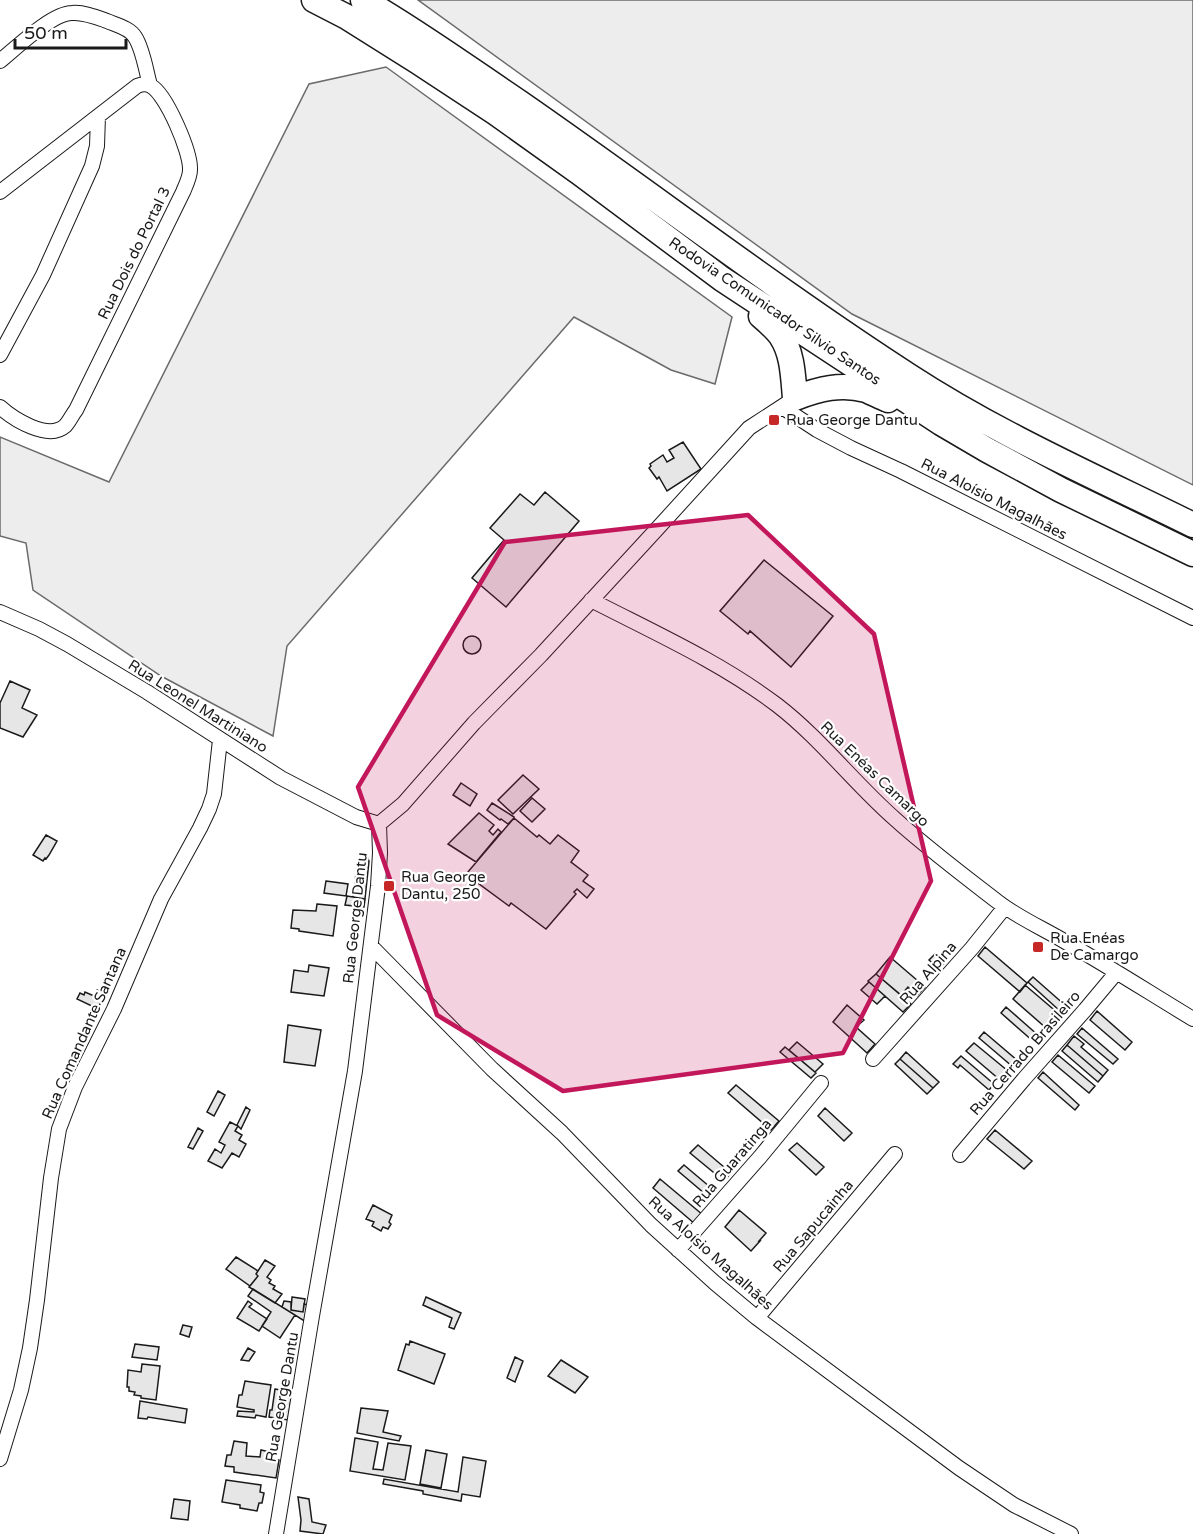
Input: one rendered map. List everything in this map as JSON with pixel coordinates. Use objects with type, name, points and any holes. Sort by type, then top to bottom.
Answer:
[{"type":"highway","name":"Rodovia Comunicador Silvio Santos","points":[[314,0],[347,17],[496,112],[722,279],[941,423],[1061,490],[1193,554]]},
{"type":"highway","name":"Rodovia Comunicador Silvio Santos","points":[[363,0],[417,32],[823,319],[911,377],[988,423],[1193,525]]},
{"type":"highway","points":[[722,279],[781,335],[790,360],[788,402],[820,389],[838,386],[865,390],[941,423]]},
{"type":"street","points":[[0,61],[45,24],[56,18],[69,13],[87,14],[122,27],[134,35],[150,85],[137,86],[0,192]]},
{"type":"street","name":"Rua Dois do Portal 3","points":[[0,407],[7,414],[41,430],[49,432],[65,426],[76,410],[183,192],[190,170],[188,152],[176,122],[162,98],[150,85]]},
{"type":"street","points":[[0,355],[43,274],[92,166],[97,146],[98,116]]},
{"type":"street","points":[[379,824],[403,804],[474,723],[541,655],[749,428],[788,402]]},
{"type":"street","name":"Rua Aloísio Magalhães","points":[[788,402],[817,430],[1193,618]]},
{"type":"street","name":"Rua Enéas Camargo","points":[[591,600],[713,662],[756,689],[813,737],[894,819],[1005,907],[1193,1019]]},
{"type":"street","name":"Rua Leonel Martiniano","points":[[0,612],[66,644],[147,692],[300,789],[356,817],[379,824]]},
{"type":"street","name":"Rua Comandante Santana","points":[[0,1459],[21,1390],[30,1348],[59,1129],[75,1087],[114,1009],[161,899],[209,808],[214,794],[220,740]]},
{"type":"street","name":"Rua George Dantu","points":[[276,1534],[355,1071],[378,886],[379,824]]},
{"type":"street","name":"Rua Alpina","points":[[873,1059],[972,948],[1005,907]]},
{"type":"street","name":"Rua Aloísio Magalhães","points":[[371,946],[492,1069],[562,1133],[651,1225],[715,1283],[757,1318],[959,1468],[1014,1505],[1071,1534]]},
{"type":"street","name":"Rua Cerrado Brasileiro","points":[[960,1155],[1116,973]]},
{"type":"street","name":"Rua Guaratinga","points":[[678,1250],[821,1083]]},
{"type":"street","name":"Rua Sapucainha","points":[[757,1318],[895,1154]]},
{"type":"highlighted area","points":[[748,515],[874,634],[931,881],[843,1053],[563,1091],[437,1015],[358,787],[505,542]]},
{"type":"shaded area","points":[[418,0],[1193,0],[1193,485],[852,314]]},
{"type":"shaded area","points":[[386,67],[732,317],[715,384],[671,370],[574,317],[287,646],[273,736],[161,676],[33,590],[26,543],[0,536],[0,437],[109,482],[309,84]]},
{"type":"building","points":[[683,442],[701,469],[667,491],[659,477],[657,479],[649,468],[650,464],[663,455],[667,462],[674,458],[669,450]]},
{"type":"building","points":[[545,492],[579,521],[506,607],[472,578],[504,540],[490,528],[520,494],[534,505]]},
{"type":"building","points":[[764,560],[833,616],[791,667],[750,631],[748,634],[720,611]]},
{"type":"building","points":[[472,636],[478,639],[481,645],[478,651],[472,654],[466,651],[463,645],[466,639]]},
{"type":"building","points":[[10,681],[30,690],[22,708],[37,715],[23,737],[0,728],[0,703]]},
{"type":"building","points":[[523,775],[539,789],[513,814],[498,800]]},
{"type":"building","points":[[461,783],[477,794],[470,806],[453,795]]},
{"type":"building","points":[[532,798],[545,809],[532,822],[520,811]]},
{"type":"building","points":[[492,803],[514,818],[508,824],[500,820],[487,810]]},
{"type":"building","points":[[479,813],[494,825],[489,831],[493,835],[498,829],[501,832],[476,862],[448,844]]},
{"type":"building","points":[[514,818],[537,837],[539,835],[550,844],[558,835],[579,851],[571,862],[588,875],[583,881],[594,889],[587,898],[577,889],[574,892],[576,894],[546,929],[511,903],[509,906],[467,875]]},
{"type":"building","points":[[46,835],[57,841],[43,861],[33,855]]},
{"type":"building","points":[[366,853],[369,861],[365,899],[353,897],[359,858]]},
{"type":"building","points":[[326,881],[348,884],[346,896],[324,893]]},
{"type":"building","points":[[347,896],[365,899],[364,907],[345,905]]},
{"type":"building","points":[[317,904],[337,906],[333,936],[291,928],[293,910],[316,911]]},
{"type":"building","points":[[985,947],[1027,983],[1020,992],[978,956]]},
{"type":"building","points":[[935,954],[945,962],[939,969],[929,960]]},
{"type":"building","points":[[890,957],[925,987],[917,996],[908,987],[901,995],[876,974]]},
{"type":"building","points":[[309,965],[329,968],[324,996],[291,992],[294,970],[308,972]]},
{"type":"building","points":[[876,974],[911,1004],[903,1012],[868,981]]},
{"type":"building","points":[[1033,977],[1066,1006],[1061,1012],[1028,982]]},
{"type":"building","points":[[869,982],[885,996],[877,1004],[861,990]]},
{"type":"building","points":[[1025,985],[1059,1014],[1046,1028],[1013,999]]},
{"type":"building","points":[[97,990],[105,992],[98,1009],[77,999],[80,993],[84,995],[85,992],[94,996]]},
{"type":"building","points":[[847,1005],[864,1020],[856,1027],[875,1044],[867,1053],[833,1022]]},
{"type":"building","points":[[1006,1007],[1039,1036],[1034,1042],[1001,1013]]},
{"type":"building","points":[[1097,1011],[1132,1042],[1125,1050],[1090,1020]]},
{"type":"building","points":[[288,1025],[321,1030],[315,1066],[284,1062]]},
{"type":"building","points":[[1082,1028],[1118,1059],[1113,1064],[1077,1034]]},
{"type":"building","points":[[984,1032],[1018,1061],[1013,1067],[979,1038]]},
{"type":"building","points":[[1074,1036],[1084,1044],[1081,1047],[1108,1070],[1103,1076],[1067,1045]]},
{"type":"building","points":[[797,1042],[823,1064],[815,1072],[789,1050]]},
{"type":"building","points":[[974,1043],[1008,1071],[1000,1080],[966,1051]]},
{"type":"building","points":[[1067,1045],[1103,1076],[1098,1082],[1062,1051]]},
{"type":"building","points":[[785,1047],[816,1073],[811,1078],[780,1052]]},
{"type":"building","points":[[906,1052],[939,1082],[933,1088],[900,1059]]},
{"type":"building","points":[[1058,1055],[1095,1086],[1089,1093],[1052,1062]]},
{"type":"building","points":[[961,1056],[994,1084],[989,1090],[960,1065],[958,1068],[953,1064]]},
{"type":"building","points":[[900,1059],[933,1088],[927,1094],[895,1064]]},
{"type":"building","points":[[1043,1072],[1079,1105],[1075,1110],[1038,1078]]},
{"type":"building","points":[[736,1085],[779,1121],[771,1130],[728,1093]]},
{"type":"building","points":[[218,1091],[225,1095],[214,1116],[207,1112]]},
{"type":"building","points":[[246,1107],[250,1110],[241,1129],[237,1125]]},
{"type":"building","points":[[825,1108],[852,1133],[844,1141],[818,1116]]},
{"type":"building","points":[[230,1122],[238,1126],[235,1131],[242,1135],[239,1140],[246,1144],[239,1157],[232,1153],[222,1168],[208,1161],[215,1149],[221,1153],[225,1145],[219,1142]]},
{"type":"building","points":[[198,1128],[203,1131],[193,1149],[188,1147]]},
{"type":"building","points":[[995,1130],[1032,1161],[1024,1169],[987,1139]]},
{"type":"building","points":[[797,1143],[824,1167],[816,1175],[789,1150]]},
{"type":"building","points":[[698,1145],[731,1173],[724,1181],[690,1153]]},
{"type":"building","points":[[684,1165],[710,1187],[704,1193],[678,1171]]},
{"type":"building","points":[[660,1179],[703,1215],[695,1224],[653,1188]]},
{"type":"building","points":[[373,1205],[392,1215],[388,1229],[383,1227],[381,1231],[372,1226],[374,1222],[366,1219]]},
{"type":"building","points":[[739,1210],[766,1233],[751,1251],[725,1227]]},
{"type":"building","points":[[236,1257],[258,1271],[256,1274],[258,1276],[250,1286],[226,1269]]},
{"type":"building","points":[[265,1260],[275,1266],[267,1277],[271,1280],[269,1283],[275,1286],[273,1289],[282,1294],[275,1303],[249,1287],[258,1276],[256,1274]]},
{"type":"building","points":[[253,1289],[295,1315],[280,1338],[262,1326],[271,1312],[248,1296]]},
{"type":"building","points":[[292,1297],[305,1299],[303,1312],[291,1310]]},
{"type":"building","points":[[426,1297],[461,1313],[454,1329],[449,1327],[452,1318],[423,1305]]},
{"type":"building","points":[[248,1301],[252,1304],[249,1307],[267,1319],[259,1331],[237,1318]]},
{"type":"building","points":[[284,1301],[291,1302],[291,1310],[303,1312],[304,1304],[308,1305],[306,1322],[282,1307]]},
{"type":"building","points":[[183,1325],[192,1327],[189,1337],[180,1334]]},
{"type":"building","points":[[410,1341],[445,1354],[434,1384],[398,1370],[406,1344],[409,1345]]},
{"type":"building","points":[[135,1344],[159,1347],[157,1360],[132,1357]]},
{"type":"building","points":[[248,1348],[255,1352],[249,1361],[241,1360]]},
{"type":"building","points":[[515,1357],[523,1361],[515,1382],[507,1378]]},
{"type":"building","points":[[561,1360],[588,1377],[575,1393],[548,1376]]},
{"type":"building","points":[[142,1364],[160,1366],[156,1400],[134,1395],[135,1392],[129,1391],[127,1387],[128,1370],[141,1372]]},
{"type":"building","points":[[245,1381],[271,1385],[266,1417],[237,1416],[238,1411],[254,1412],[254,1410],[237,1407]]},
{"type":"building","points":[[275,1389],[292,1392],[288,1420],[269,1417]]},
{"type":"building","points":[[140,1401],[187,1409],[185,1423],[148,1417],[147,1419],[138,1418]]},
{"type":"building","points":[[361,1408],[388,1411],[383,1432],[401,1436],[399,1441],[357,1433]]},
{"type":"building","points":[[355,1438],[378,1442],[373,1469],[383,1470],[388,1443],[411,1446],[405,1480],[350,1471]]},
{"type":"building","points":[[234,1441],[247,1443],[246,1456],[260,1457],[261,1450],[270,1452],[269,1458],[279,1460],[276,1478],[234,1472],[234,1467],[225,1466],[227,1455],[231,1455]]},
{"type":"building","points":[[426,1450],[447,1454],[441,1488],[420,1484]]},
{"type":"building","points":[[463,1457],[486,1461],[480,1497],[462,1494],[461,1501],[383,1484],[384,1479],[458,1492]]},
{"type":"building","points":[[226,1480],[261,1485],[260,1492],[264,1493],[257,1511],[222,1502]]},
{"type":"building","points":[[298,1497],[309,1499],[312,1522],[326,1525],[323,1534],[300,1531]]},
{"type":"building","points":[[174,1499],[190,1501],[188,1520],[171,1518]]},
{"type":"place","name":"Rua George Dantu","points":[[774,420]]},
{"type":"place","name":"Rua George Dantu, 250","points":[[389,886]]},
{"type":"place","name":"Rua Enéas De Camargo","points":[[1038,947]]}]
